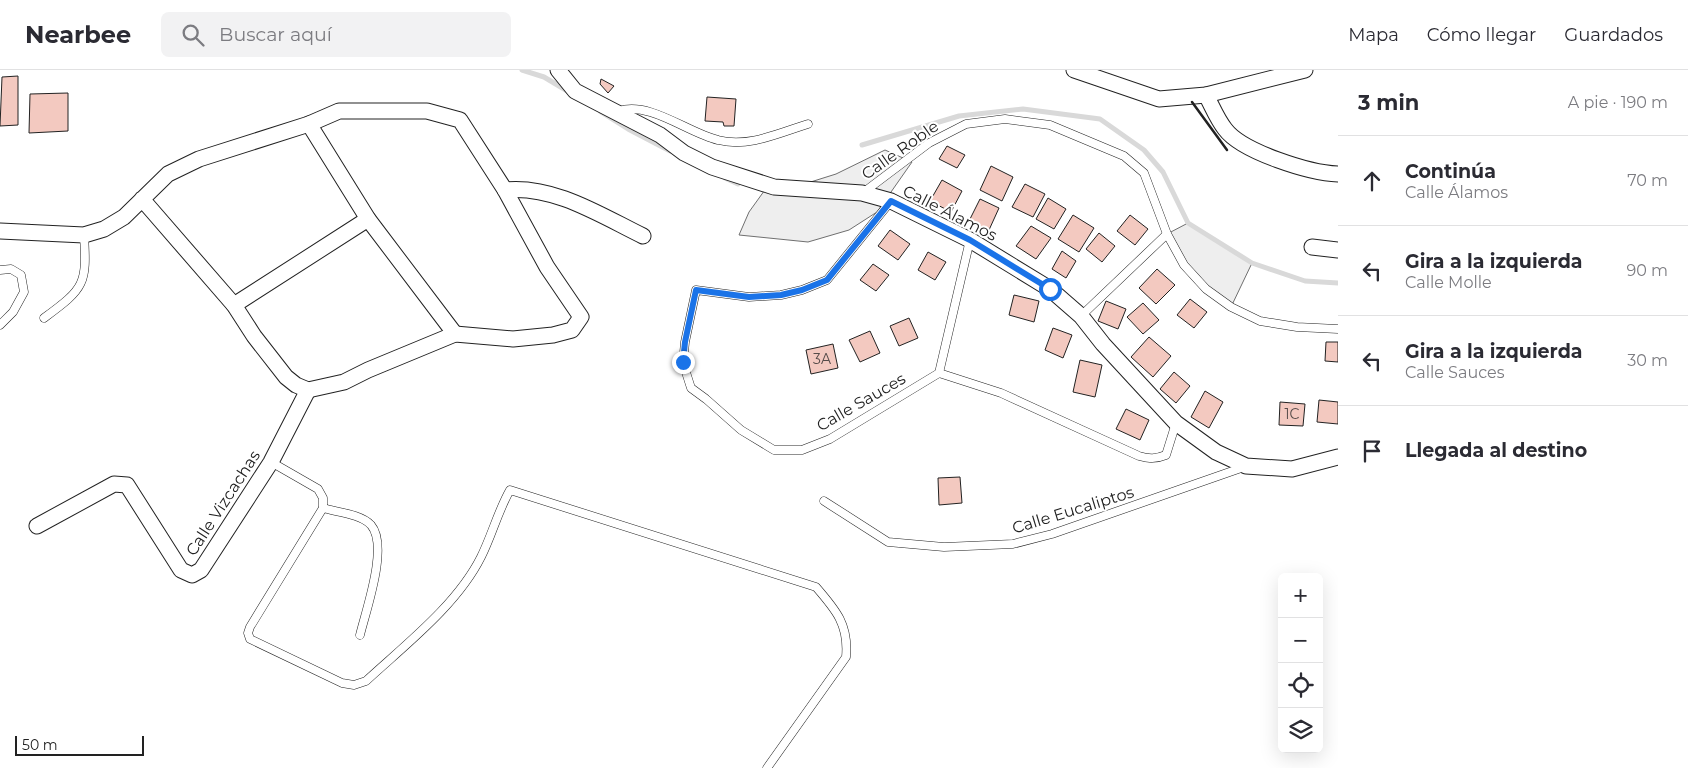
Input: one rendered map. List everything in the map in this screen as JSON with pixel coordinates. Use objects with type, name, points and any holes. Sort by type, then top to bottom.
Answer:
[{"type":"street","name":"Calle Álamos","points":[[558,70],[575,91],[660,135],[684,153],[712,167],[774,187],[862,193],[891,201],[970,240],[1050,289],[1081,316],[1103,344],[1176,423],[1216,452],[1246,466],[1292,469],[1338,457]]},
{"type":"street","points":[[1074,70],[1159,99],[1206,95],[1305,70]]},
{"type":"street","points":[[1206,95],[1225,130],[1242,142],[1292,165],[1319,172],[1338,174]]},
{"type":"street","points":[[0,231],[84,235],[111,225],[124,216],[168,174],[199,160],[309,124],[339,111],[427,111],[460,120],[505,190],[547,267],[581,317],[572,330],[553,335],[513,339],[456,334],[368,370],[344,382],[308,390],[296,385],[286,377],[254,336],[234,305],[142,199]]},
{"type":"street","points":[[309,124],[368,219],[456,334]]},
{"type":"street","points":[[505,190],[536,190],[573,202],[643,236]]},
{"type":"street","points":[[234,305],[368,219]]},
{"type":"street","points":[[1312,247],[1338,250]]},
{"type":"street","name":"Calle Vizcachas","points":[[37,526],[114,484],[127,485],[181,570],[192,575],[201,570],[271,462],[308,390]]},
{"type":"lane","points":[[615,113],[634,109],[647,112],[718,140],[740,143],[761,139],[808,124]]},
{"type":"lane","name":"Calle Roble","points":[[862,193],[937,139],[966,124],[1005,119],[1050,125],[1124,156],[1144,173],[1167,234],[1184,265],[1206,289],[1231,307],[1260,320],[1298,327],[1338,329]]},
{"type":"lane","name":"Calle Sauces","points":[[891,201],[827,280],[802,290],[781,295],[749,297],[696,290],[685,342],[683,362],[691,388],[741,430],[774,450],[802,450],[830,439],[938,373]]},
{"type":"lane","points":[[1081,316],[1167,234]]},
{"type":"lane","points":[[44,318],[81,285],[86,264],[84,235]]},
{"type":"lane","points":[[970,240],[938,373],[1001,393],[1139,456],[1158,459],[1166,455],[1176,423]]},
{"type":"lane","points":[[0,270],[11,269],[21,275],[24,292],[13,312],[0,325]]},
{"type":"lane","points":[[271,462],[318,489],[322,498],[323,508],[248,633],[250,640],[342,683],[354,686],[366,681],[446,608],[480,558],[499,509],[510,490],[816,587],[838,613],[847,644],[846,657],[767,768]]},
{"type":"lane","name":"Calle Eucaliptos","points":[[824,501],[888,542],[944,547],[1012,544],[1052,534],[1246,466]]},
{"type":"lane","points":[[323,508],[364,519],[371,525],[376,536],[378,560],[360,635]]},
{"type":"shaded area","points":[[885,150],[912,162],[877,212],[849,230],[808,242],[739,235],[749,212],[767,187],[801,185],[836,174]]},
{"type":"shaded area","points":[[1188,223],[1252,263],[1231,307],[1184,265],[1167,234]]},
{"type":"building","points":[[18,76],[18,125],[0,126],[2,77]]},
{"type":"building","points":[[601,79],[614,86],[608,93],[600,84]]},
{"type":"building","points":[[68,93],[68,131],[29,133],[30,94]]},
{"type":"building","points":[[707,97],[736,99],[734,126],[724,126],[723,122],[705,121]]},
{"type":"building","points":[[947,146],[965,155],[957,168],[939,159]]},
{"type":"building","points":[[991,166],[1013,177],[1002,201],[980,190]]},
{"type":"building","points":[[942,180],[962,191],[951,212],[930,201]]},
{"type":"building","points":[[1025,184],[1045,194],[1033,217],[1012,207]]},
{"type":"building","points":[[1048,198],[1066,209],[1054,229],[1036,219]]},
{"type":"building","points":[[980,199],[999,208],[989,230],[969,221]]},
{"type":"building","points":[[1073,215],[1094,228],[1079,252],[1058,239]]},
{"type":"building","points":[[1130,215],[1148,229],[1135,245],[1117,231]]},
{"type":"building","points":[[1031,226],[1051,238],[1036,259],[1016,246]]},
{"type":"building","points":[[890,230],[910,244],[898,260],[878,246]]},
{"type":"building","points":[[1099,233],[1115,246],[1102,262],[1086,249]]},
{"type":"building","points":[[1062,251],[1076,261],[1066,278],[1052,269]]},
{"type":"building","points":[[928,252],[946,262],[935,280],[918,270]]},
{"type":"building","points":[[873,264],[889,275],[876,291],[860,280]]},
{"type":"building","points":[[1157,269],[1175,285],[1156,304],[1139,288]]},
{"type":"building","points":[[1014,295],[1039,301],[1034,322],[1009,315]]},
{"type":"building","points":[[1190,299],[1207,312],[1194,328],[1177,315]]},
{"type":"building","points":[[1106,301],[1126,309],[1118,329],[1098,321]]},
{"type":"building","points":[[1143,303],[1159,320],[1143,334],[1127,317]]},
{"type":"building","points":[[909,318],[918,338],[899,346],[890,326]]},
{"type":"building","points":[[1053,328],[1072,335],[1063,358],[1045,350]]},
{"type":"building","points":[[870,331],[880,353],[860,362],[849,340]]},
{"type":"building","points":[[1149,337],[1171,356],[1153,377],[1131,357]]},
{"type":"building","points":[[1326,342],[1338,342],[1338,362],[1325,361]]},
{"type":"building","points":[[833,344],[838,368],[811,374],[806,350]]},
{"type":"building","points":[[1080,360],[1102,365],[1095,397],[1073,392]]},
{"type":"building","points":[[1174,372],[1190,386],[1176,403],[1160,389]]},
{"type":"building","points":[[1205,391],[1223,402],[1209,428],[1191,417]]},
{"type":"building","points":[[1319,400],[1338,402],[1338,424],[1317,422]]},
{"type":"building","points":[[1280,402],[1305,404],[1303,426],[1279,425]]},
{"type":"building","points":[[1126,409],[1149,420],[1140,440],[1116,429]]},
{"type":"building","points":[[960,477],[962,503],[939,505],[938,478]]},
{"type":"waterway","points":[[522,70],[544,77],[569,92]]},
{"type":"waterway","points":[[862,145],[959,116],[1023,109],[1100,119],[1144,150],[1163,172],[1188,223],[1252,263],[1305,281],[1338,283]]},
{"type":"waterway","points":[[601,112],[628,129],[670,151]]},
{"type":"waterway","points":[[725,178],[738,184]]},
{"type":"wall","points":[[1192,102],[1227,150]]},
{"type":"route","points":[[683,362],[685,342],[696,290],[749,297],[781,295],[802,290],[827,280],[891,201],[970,240],[1050,289]]}]
